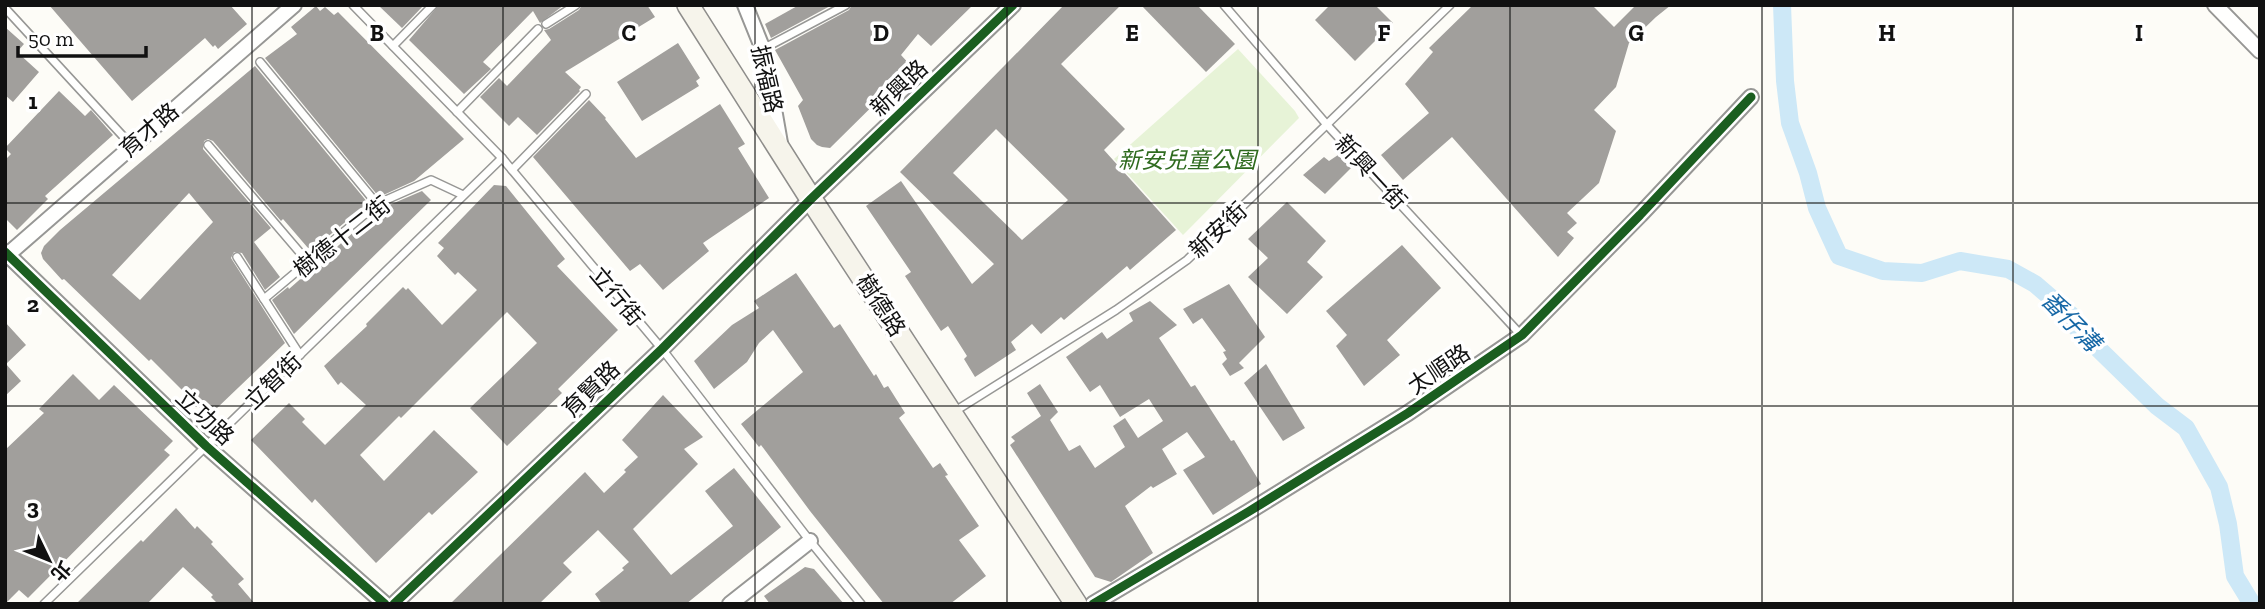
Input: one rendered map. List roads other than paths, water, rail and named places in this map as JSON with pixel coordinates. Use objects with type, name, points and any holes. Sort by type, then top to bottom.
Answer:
[{"type":"street","name":"育才路","points":[[6,254],[294,5]]},
{"type":"street","name":"樹德路","points":[[688,5],[811,199],[1076,604]]},
{"type":"street","name":"振福路","points":[[745,5],[763,49],[783,155]]},
{"type":"street","name":"新興路","points":[[811,199],[1013,5]]},
{"type":"street","points":[[2215,5],[2260,51]]},
{"type":"street","name":"太順路","points":[[1093,604],[1408,413],[1522,335],[1751,97]]},
{"type":"street","name":"育賢路","points":[[394,604],[662,349],[811,199]]},
{"type":"street","name":"立功路","points":[[6,254],[206,446],[385,604]]},
{"type":"street","points":[[730,604],[810,541]]},
{"type":"lane","name":"立行街","points":[[353,5],[502,158],[662,349],[862,604]]},
{"type":"lane","points":[[393,46],[433,5]]},
{"type":"lane","points":[[546,24],[576,5]]},
{"type":"lane","points":[[763,49],[846,5]]},
{"type":"lane","name":"新興一街","points":[[1224,5],[1328,126],[1522,335]]},
{"type":"lane","name":"新安街","points":[[952,413],[1116,310],[1187,260],[1450,5]]},
{"type":"lane","points":[[5,8],[132,146]]},
{"type":"lane","points":[[457,111],[538,29]]},
{"type":"lane","points":[[260,62],[377,204]]},
{"type":"lane","points":[[512,170],[586,94]]},
{"type":"lane","points":[[208,145],[309,262]]},
{"type":"lane","name":"立智街","points":[[44,604],[502,158]]},
{"type":"lane","name":"樹德十二街","points":[[264,299],[377,204],[431,180],[463,195]]},
{"type":"lane","points":[[237,257],[300,355]]},
{"type":"waterway","name":"番仔溝","points":[[1782,5],[1785,81],[1790,123],[1817,208],[1839,256],[1883,271],[1922,273],[1960,261],[2008,269],[2035,284],[2071,315],[2073,324],[2157,406],[2186,428],[2219,487],[2228,524],[2235,576],[2252,604]]},
{"type":"park label","name":"新安兒童公園","points":[[1187,160]]}]
